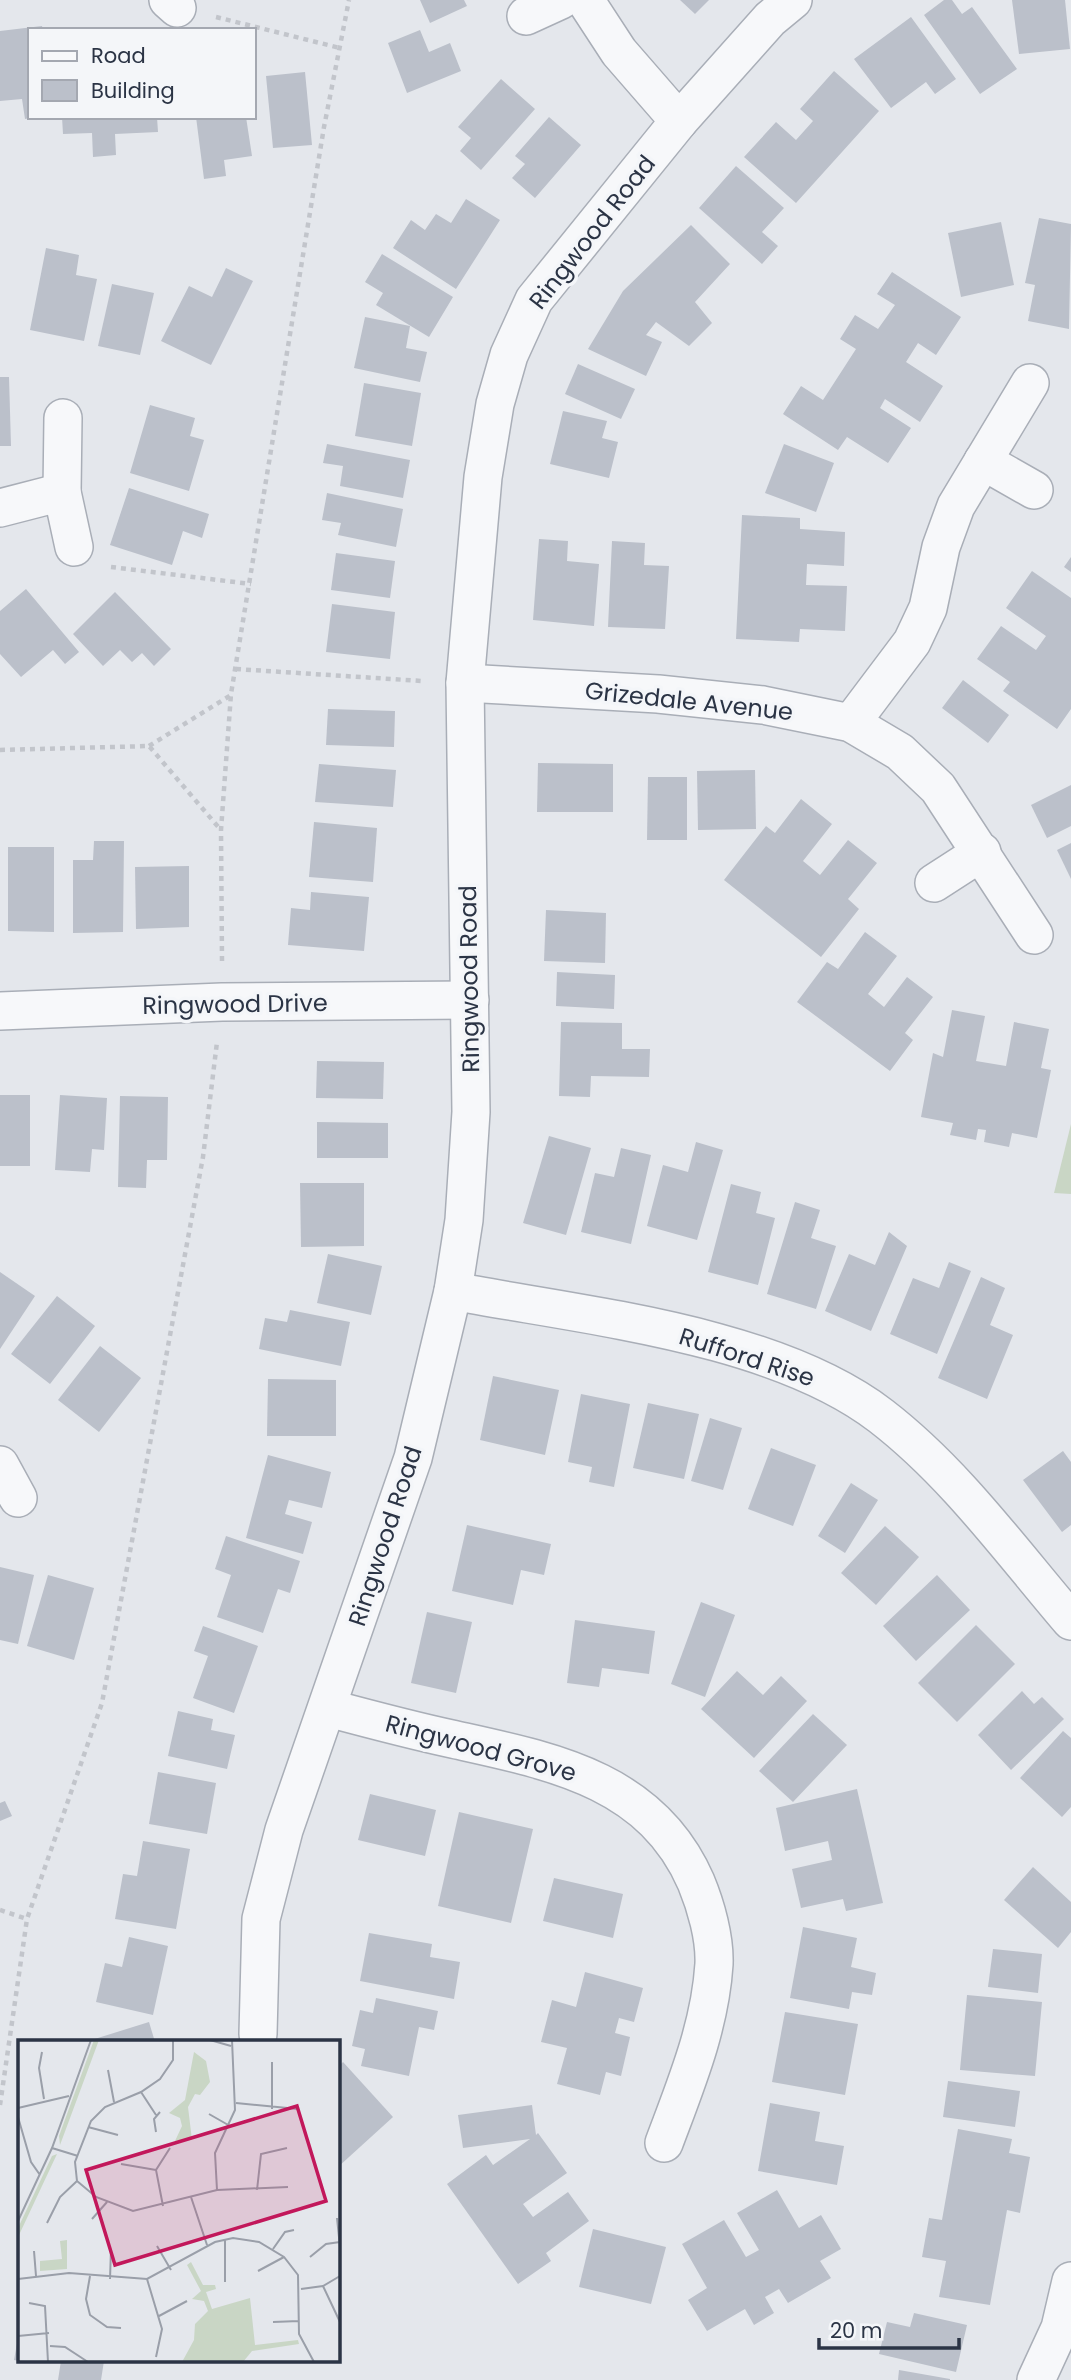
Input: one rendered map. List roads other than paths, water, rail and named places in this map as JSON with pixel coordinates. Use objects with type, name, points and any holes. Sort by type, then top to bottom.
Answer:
[{"type":"street","points":[[526,16],[561,0]]},
{"type":"street","points":[[585,0],[619,52],[679,121]]},
{"type":"street","name":"Ringwood Road","points":[[258,2034],[261,1919],[284,1830],[413,1458],[453,1291],[464,1220],[471,1112],[465,683],[483,477],[495,404],[509,355],[534,300],[679,121],[770,19],[793,0]]},
{"type":"street","points":[[851,723],[912,642],[928,608],[942,547],[956,506],[1030,383]]},
{"type":"street","points":[[62,418],[62,492],[74,547]]},
{"type":"street","points":[[983,461],[1034,490]]},
{"type":"street","points":[[0,508],[62,492]]},
{"type":"street","name":"Grizedale Avenue","points":[[465,683],[658,694],[763,705],[851,723],[900,752],[938,788],[1034,935]]},
{"type":"street","points":[[934,883],[982,852]]},
{"type":"street","name":"Ringwood Drive","points":[[0,1011],[222,1002],[470,1000]]},
{"type":"street","name":"Rufford Rise","points":[[453,1291],[693,1336],[794,1366],[840,1389],[881,1416],[949,1477],[1071,1621]]},
{"type":"street","points":[[0,1465],[18,1498]]},
{"type":"street","name":"Ringwood Grove","points":[[328,1708],[540,1759],[601,1782],[649,1813],[685,1856],[706,1905],[714,1961],[708,2014],[696,2058],[664,2143]]},
{"type":"street","points":[[1036,2380],[1066,2331],[1071,2281]]}]
